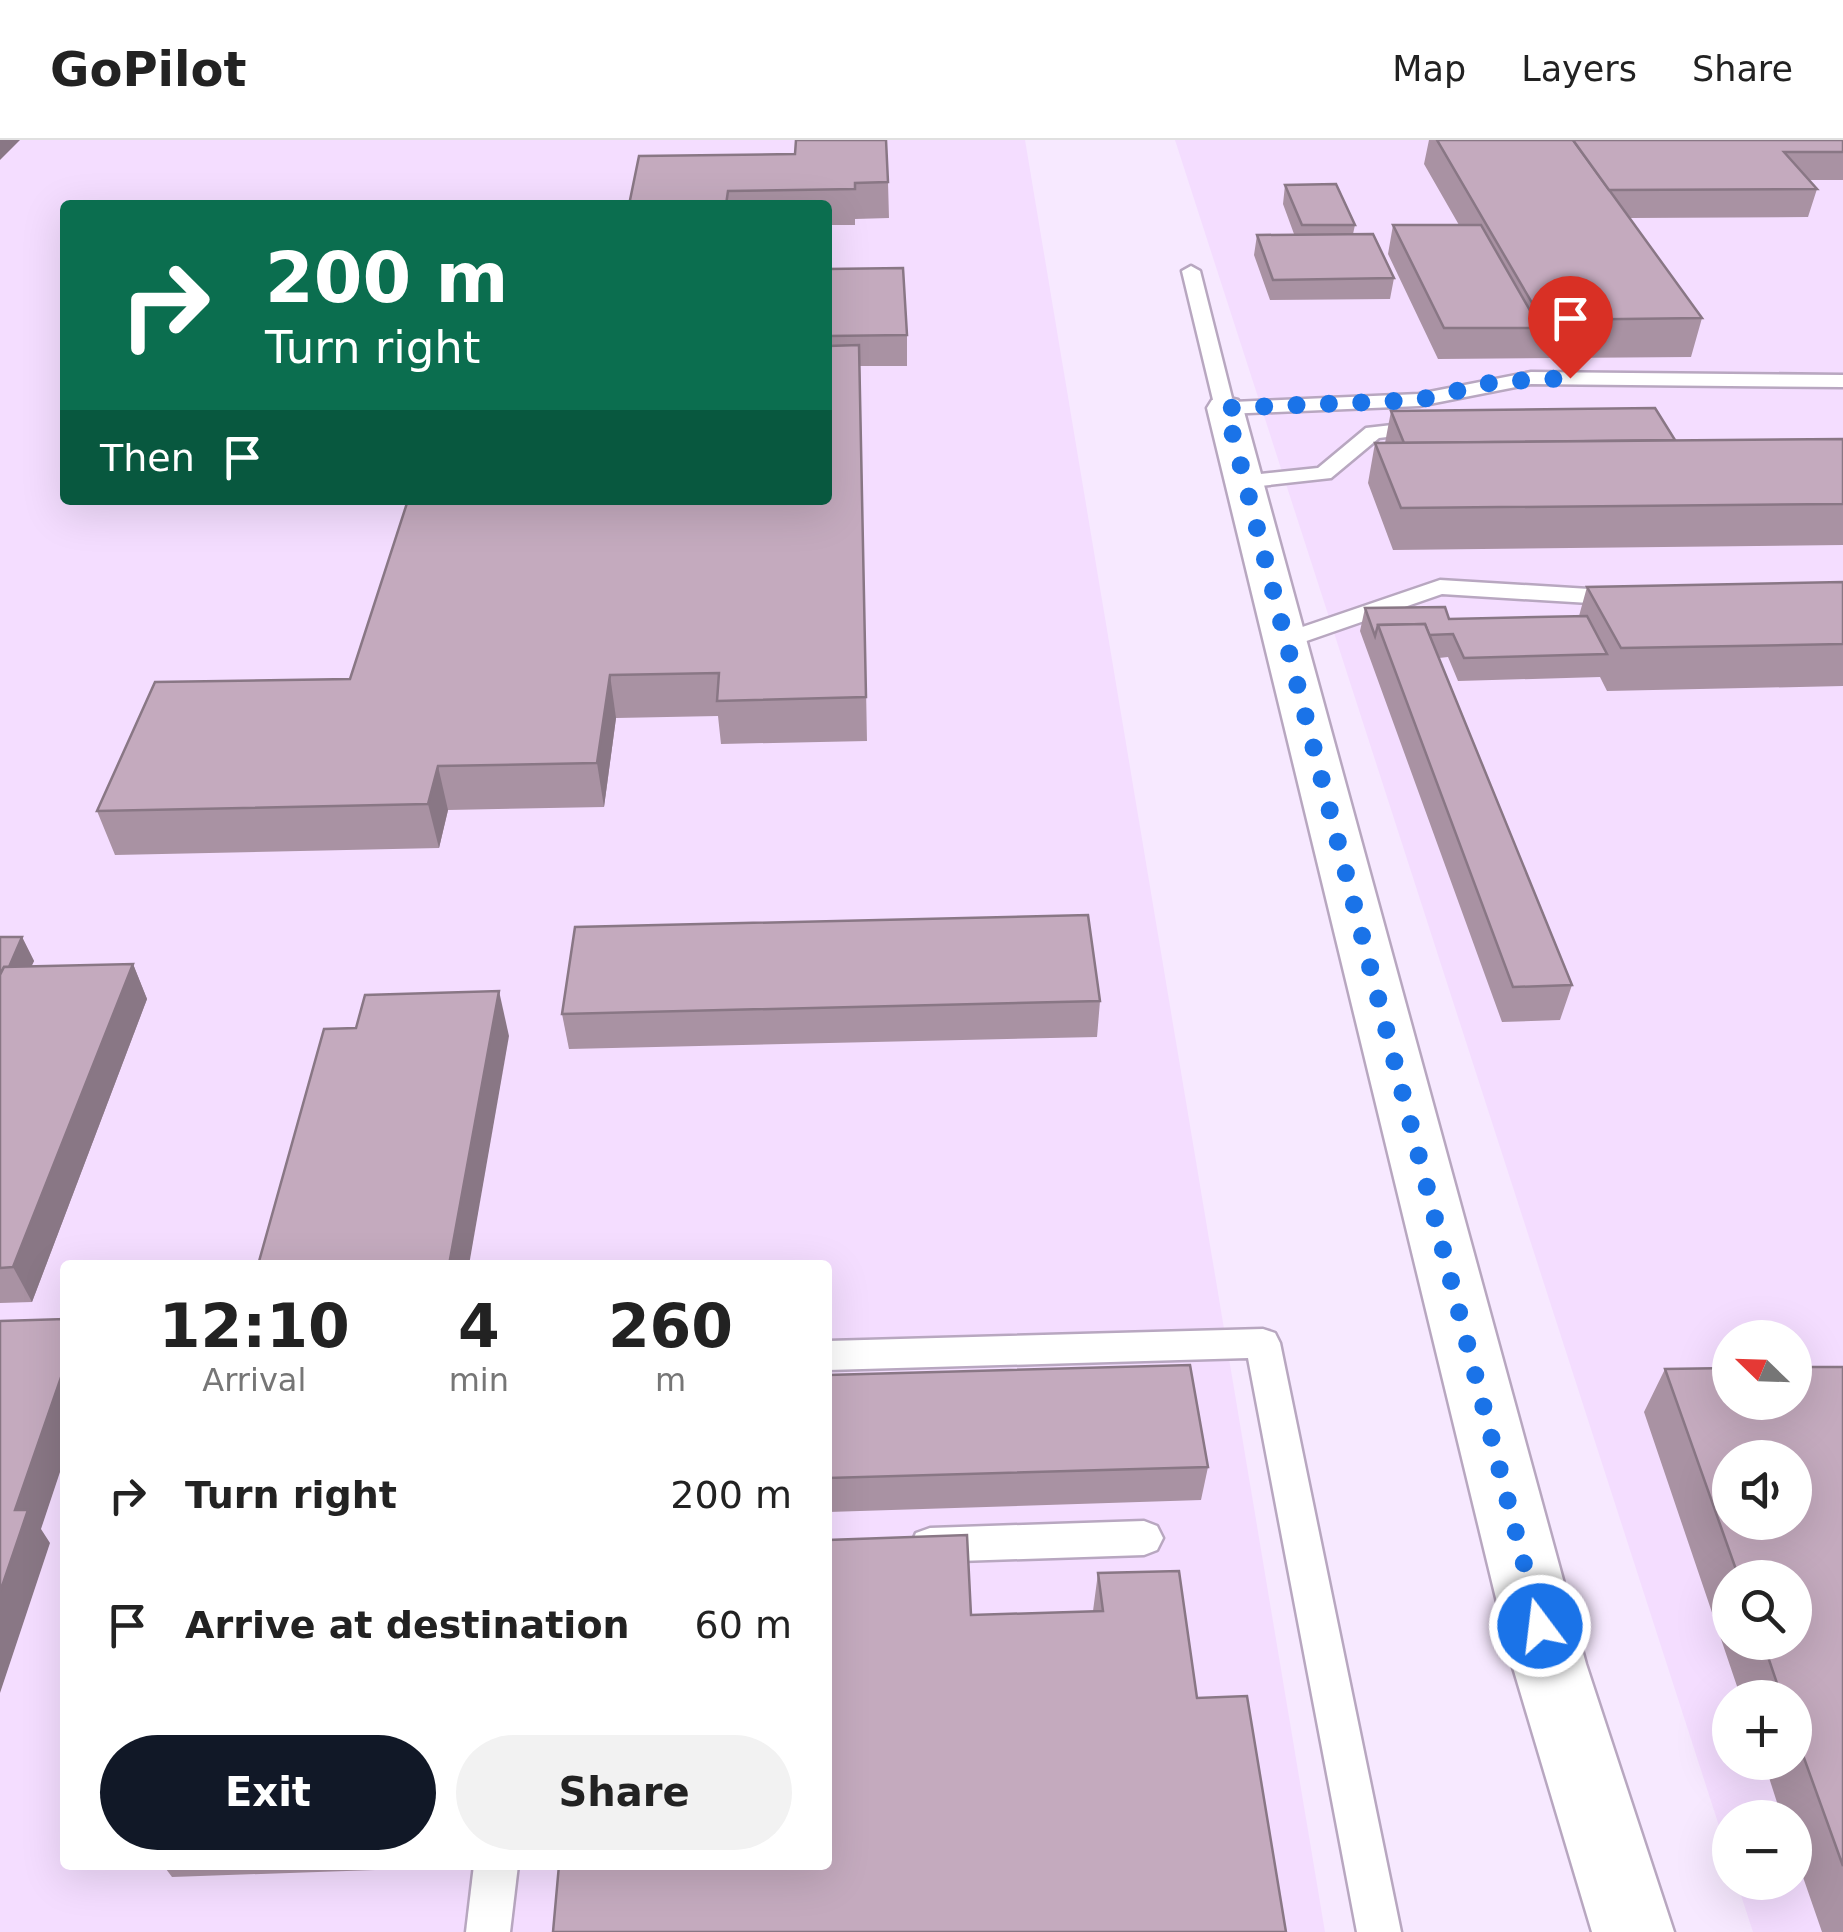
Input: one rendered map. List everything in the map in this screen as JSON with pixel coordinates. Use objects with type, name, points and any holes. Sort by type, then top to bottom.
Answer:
[{"type":"street","points":[[1226,408],[1549,1664],[1633,1932]]},
{"type":"lane","points":[[1191,272],[1226,408],[1419,400],[1494,382],[1531,378],[1843,380]]},
{"type":"lane","points":[[1242,482],[1288,481],[1324,474],[1373,432],[1398,426],[1456,427]]},
{"type":"lane","points":[[1284,641],[1440,587],[1494,586],[1553,594],[1654,598]]},
{"type":"lane","points":[[832,1356],[1263,1344],[1379,1932]]},
{"type":"lane","points":[[887,1546],[1144,1538]]},
{"type":"lane","points":[[488,1932],[495,1870]]},
{"type":"shaded area","points":[[0,140],[1025,140],[1325,1932],[0,1932]]},
{"type":"shaded area","points":[[1175,140],[1843,140],[1843,1932],[1753,1932],[1743,1900],[1812,1900],[1812,1800],[1712,1800],[1712,1804]]},
{"type":"building","points":[[796,140],[886,140],[888,182],[855,183],[855,189],[728,191],[727,200],[630,200],[639,156],[795,154]]},
{"type":"building","points":[[1437,140],[1573,140],[1702,318],[1542,320]]},
{"type":"building","points":[[1573,140],[1843,140],[1843,152],[1784,152],[1817,189],[1609,190]]},
{"type":"building","points":[[1336,184],[1355,225],[1302,225],[1285,185]]},
{"type":"building","points":[[1393,225],[1481,225],[1540,328],[1444,328]]},
{"type":"building","points":[[1373,234],[1394,278],[1273,280],[1257,235]]},
{"type":"building","points":[[903,268],[907,335],[832,336],[832,269]]},
{"type":"building","points":[[859,345],[866,697],[717,701],[719,673],[610,675],[597,763],[438,766],[428,804],[97,811],[155,682],[350,679],[406,505],[832,505],[832,346]]},
{"type":"building","points":[[1655,408],[1675,440],[1404,443],[1391,411]]},
{"type":"building","points":[[1843,439],[1843,504],[1401,508],[1375,443]]},
{"type":"building","points":[[1843,582],[1843,644],[1621,648],[1587,587]]},
{"type":"building","points":[[1445,607],[1449,619],[1587,616],[1607,654],[1464,658],[1453,634],[1429,635],[1425,624],[1378,625],[1375,636],[1365,608]]},
{"type":"building","points":[[1425,624],[1572,985],[1513,987],[1378,625]]},
{"type":"building","points":[[1088,915],[1100,1001],[562,1014],[575,927]]},
{"type":"building","points":[[0,937],[22,937],[9,967],[4,967],[0,975]]},
{"type":"building","points":[[133,964],[13,1267],[0,1268],[0,975],[4,967]]},
{"type":"building","points":[[499,991],[450,1260],[259,1260],[324,1029],[356,1028],[365,995]]},
{"type":"building","points":[[60,1319],[60,1380],[15,1510],[28,1510],[0,1592],[0,1321]]},
{"type":"building","points":[[1190,1365],[1208,1467],[832,1478],[832,1375]]},
{"type":"building","points":[[1812,1367],[1843,1367],[1843,1866],[1812,1780],[1812,1680],[1776,1680],[1769,1660],[1812,1660],[1812,1560],[1733,1560],[1726,1540],[1812,1540],[1812,1440],[1712,1440],[1712,1502],[1665,1369],[1712,1368],[1712,1420],[1812,1420]]},
{"type":"building","points":[[967,1535],[971,1615],[1103,1611],[1098,1573],[1179,1571],[1197,1698],[1247,1696],[1286,1932],[553,1932],[559,1870],[832,1870],[832,1540]]},
{"type":"route","points":[[1540,1626],[1226,408],[1419,400],[1494,382],[1570,378]]}]
